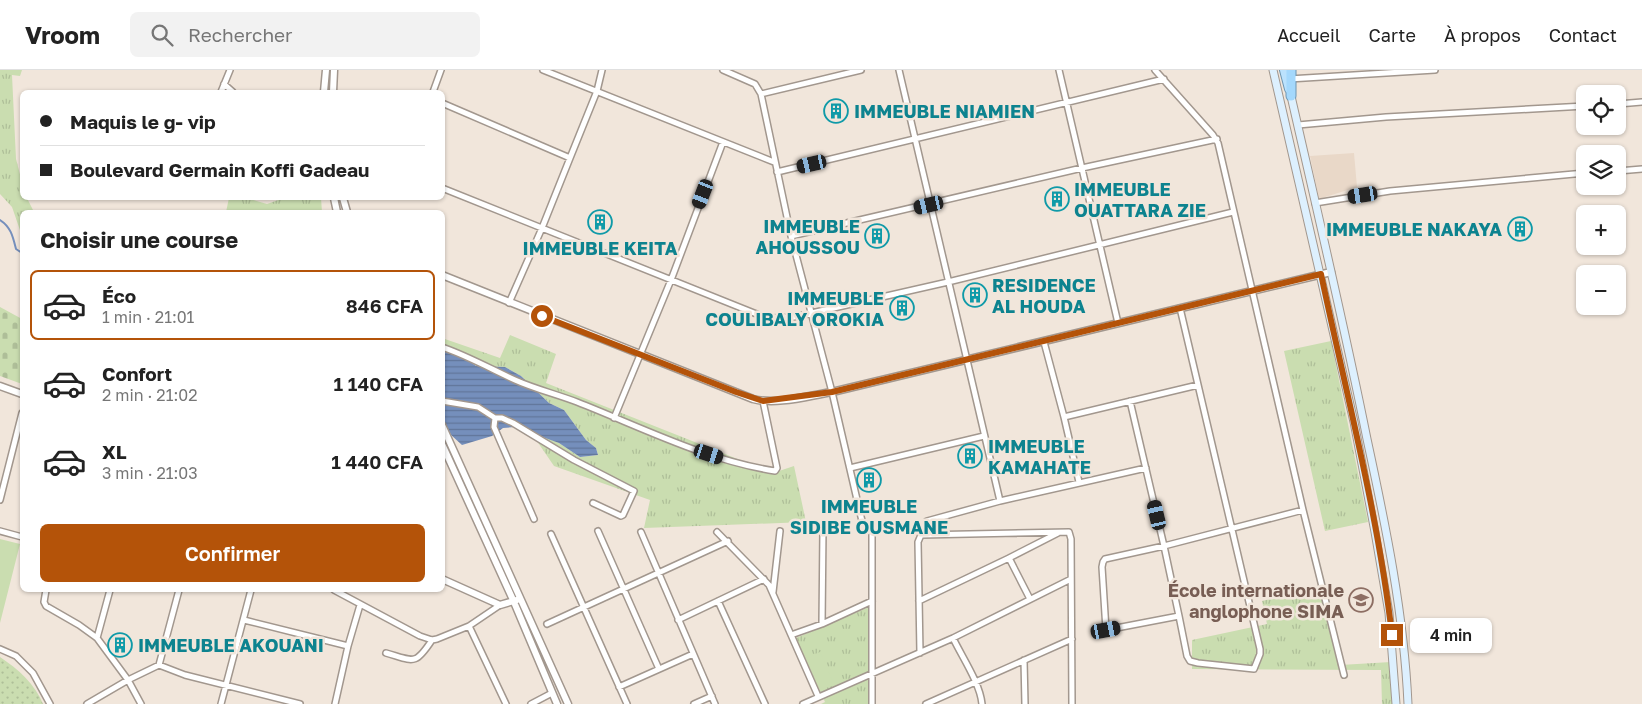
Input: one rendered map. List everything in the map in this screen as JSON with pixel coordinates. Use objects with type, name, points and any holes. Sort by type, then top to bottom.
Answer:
[{"type":"highway","points":[[1290,76],[1291,96]]},
{"type":"main road","points":[[1273,70],[1354,422],[1384,581],[1392,635],[1396,704]]},
{"type":"main road","points":[[1284,70],[1290,76]]},
{"type":"main road","points":[[1291,96],[1340,308],[1394,572],[1408,704]]},
{"type":"street","points":[[222,90],[230,70]]},
{"type":"street","points":[[324,90],[326,70]]},
{"type":"street","points":[[333,90],[334,70]]},
{"type":"street","points":[[434,90],[441,70]]},
{"type":"street","points":[[543,70],[774,162]]},
{"type":"street","points":[[509,303],[542,228],[597,91],[602,70]]},
{"type":"street","points":[[723,70],[755,84],[761,94],[791,236],[832,392],[862,521]]},
{"type":"street","points":[[827,70],[829,77]]},
{"type":"street","points":[[761,94],[861,70]]},
{"type":"street","points":[[899,70],[929,205],[1000,501]]},
{"type":"street","points":[[1059,70],[1118,323]]},
{"type":"street","points":[[1155,70],[1217,139],[1303,510],[1344,675]]},
{"type":"street","points":[[1290,76],[1435,70]]},
{"type":"street","points":[[777,172],[1164,79]]},
{"type":"street","points":[[224,84],[231,90]]},
{"type":"street","points":[[1626,103],[1642,102]]},
{"type":"street","points":[[445,104],[570,158]]},
{"type":"street","points":[[1298,125],[1386,116],[1576,106]]},
{"type":"street","points":[[791,236],[1082,168],[1217,139]]},
{"type":"street","points":[[614,418],[671,280],[723,142]]},
{"type":"street","points":[[1626,170],[1642,169]]},
{"type":"street","points":[[1315,202],[1390,191],[1576,175]]},
{"type":"street","points":[[445,189],[766,317],[785,318],[948,282],[1234,212]]},
{"type":"street","points":[[445,276],[753,399],[763,401],[832,392],[1331,272]]},
{"type":"street","points":[[1130,401],[1164,546],[1178,616],[1190,661],[1254,669],[1260,649],[1180,308]]},
{"type":"street","points":[[1044,342],[1079,482]]},
{"type":"street","points":[[445,348],[518,381],[577,402],[694,449],[746,466],[774,471],[777,468],[763,401]]},
{"type":"street","points":[[1064,417],[1198,385]]},
{"type":"street","points":[[0,386],[20,393]]},
{"type":"street","points":[[445,402],[478,407],[495,418],[502,418],[574,460],[634,491],[621,516],[593,503]]},
{"type":"street","points":[[495,418],[494,427],[534,519]]},
{"type":"street","points":[[0,500],[20,421]]},
{"type":"street","points":[[445,432],[517,600],[557,704]]},
{"type":"street","points":[[850,468],[984,436]]},
{"type":"street","points":[[445,450],[568,704]]},
{"type":"street","points":[[926,520],[1079,482],[1146,468]]},
{"type":"street","points":[[1178,616],[1106,630],[1103,562],[1110,557],[1164,546],[1303,510]]},
{"type":"street","points":[[872,528],[872,704]]},
{"type":"street","points":[[822,624],[823,529]]},
{"type":"street","points":[[0,531],[20,536]]},
{"type":"street","points":[[773,592],[780,531]]},
{"type":"street","points":[[919,601],[1010,558],[1061,531]]},
{"type":"street","points":[[598,532],[659,669]]},
{"type":"street","points":[[641,532],[716,704]]},
{"type":"street","points":[[717,532],[764,579],[773,592],[818,696]]},
{"type":"street","points":[[920,653],[918,542],[921,535],[1069,532],[1071,535],[1072,704]]},
{"type":"street","points":[[551,534],[627,704]]},
{"type":"street","points":[[547,624],[728,541]]},
{"type":"street","points":[[1010,558],[1030,599]]},
{"type":"street","points":[[678,620],[764,579]]},
{"type":"street","points":[[803,704],[920,653],[1071,579]]},
{"type":"street","points":[[445,581],[500,605]]},
{"type":"street","points":[[46,592],[44,602],[46,606],[97,638],[128,680],[141,704]]},
{"type":"street","points":[[97,638],[109,592]]},
{"type":"street","points":[[159,665],[179,592]]},
{"type":"street","points":[[222,704],[251,592]]},
{"type":"street","points":[[337,592],[420,636],[432,640],[437,640],[469,626],[500,605],[517,600]]},
{"type":"street","points":[[718,601],[765,704]]},
{"type":"street","points":[[791,636],[872,601]]},
{"type":"street","points":[[335,704],[348,646],[360,605]]},
{"type":"street","points":[[244,620],[348,646]]},
{"type":"street","points":[[469,626],[506,704]]},
{"type":"street","points":[[952,638],[975,682],[982,704]]},
{"type":"street","points":[[926,704],[936,702],[975,682],[1072,639]]},
{"type":"street","points":[[386,653],[415,660],[423,654],[432,640]]},
{"type":"street","points":[[0,649],[16,656],[33,673],[50,704]]},
{"type":"street","points":[[619,687],[693,654]]},
{"type":"street","points":[[1024,660],[1025,704]]},
{"type":"street","points":[[86,704],[159,665],[185,675],[289,703],[300,704]]},
{"type":"street","points":[[531,704],[552,693]]},
{"type":"street","points":[[694,704],[712,696]]},
{"type":"shaded area","points":[[1354,153],[1357,187],[1319,199],[1310,156]]},
{"type":"green space","points":[[0,70],[22,70],[20,76],[12,75],[16,159],[20,174],[20,200],[28,200],[33,210],[20,210],[20,230],[12,207],[0,194]]},
{"type":"green space","points":[[229,200],[253,200],[267,204],[278,200],[321,200],[322,210],[226,210]]},
{"type":"green space","points":[[0,307],[20,318],[20,383],[0,376]]},
{"type":"green space","points":[[510,335],[556,354],[546,383],[773,473],[794,466],[806,522],[644,528],[650,500],[554,466],[530,431],[559,443],[580,457],[598,455],[596,448],[586,440],[564,410],[549,403],[521,376],[505,367],[476,366],[445,347],[445,339],[500,358]]},
{"type":"green space","points":[[1331,341],[1368,522],[1325,531],[1284,351]]},
{"type":"green space","points":[[0,539],[20,544],[0,623]]},
{"type":"green space","points":[[1322,586],[1340,665],[1391,662],[1392,704],[1382,704],[1381,670],[1192,669],[1192,640],[1267,624],[1262,601]]},
{"type":"green space","points":[[869,607],[868,704],[821,704],[825,702],[796,638]]},
{"type":"green space","points":[[820,652],[833,682],[819,689],[806,658]]},
{"type":"green space","points":[[0,657],[25,677],[43,704],[0,704]]},
{"type":"water","points":[[445,348],[464,357],[476,366],[505,367],[521,376],[549,403],[564,410],[586,440],[596,448],[598,455],[580,457],[559,443],[515,427],[503,428],[492,436],[462,445],[451,435],[445,423]]},
{"type":"waterway","points":[[0,220],[9,229],[16,249],[20,252]]},
{"type":"place","name":"IMMEUBLE NIAMIEN","points":[[836,111]]},
{"type":"place","name":"IMMEUBLE OUATTARA ZIE","points":[[1057,199]]},
{"type":"place","name":"IMMEUBLE KEITA","points":[[600,222]]},
{"type":"place","name":"IMMEUBLE NAKAYA","points":[[1520,229]]},
{"type":"place","name":"IMMEUBLE AHOUSSOU","points":[[877,236]]},
{"type":"place","name":"RESIDENCE AL HOUDA","points":[[975,295]]},
{"type":"place","name":"IMMEUBLE COULIBALY OROKIA","points":[[902,308]]},
{"type":"place","name":"IMMEUBLE KAMAHATE","points":[[970,456]]},
{"type":"place","name":"IMMEUBLE SIDIBE OUSMANE","points":[[869,480]]},
{"type":"place","name":"École internationale anglophone SIMA","points":[[1361,600]]},
{"type":"place","name":"IMMEUBLE AKOUANI","points":[[120,645]]},
{"type":"route","points":[[542,316],[753,399],[763,401],[832,392],[1321,274],[1354,422],[1384,581],[1392,635]]}]
